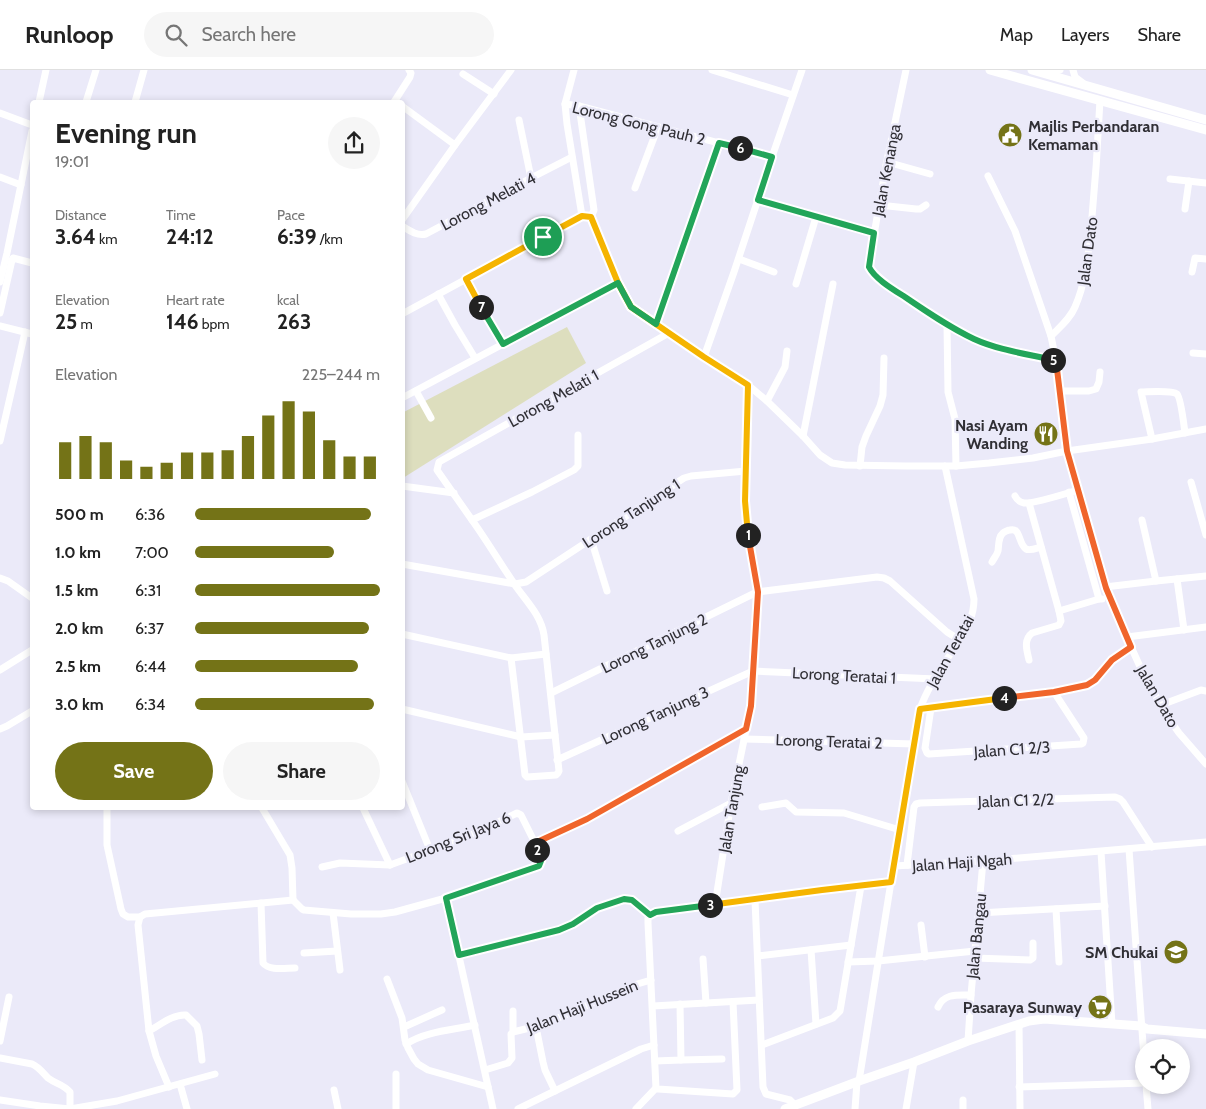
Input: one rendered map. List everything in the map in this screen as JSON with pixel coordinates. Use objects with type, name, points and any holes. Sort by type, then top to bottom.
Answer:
[{"type":"main road","points":[[990,70],[1206,130]]},
{"type":"main road","points":[[1032,70],[1206,120]]},
{"type":"main road","points":[[785,1109],[968,1041],[1036,1020],[1206,1028]]},
{"type":"main road","points":[[1141,1026],[1147,1029],[1206,1034]]},
{"type":"street","points":[[39,100],[46,70]]},
{"type":"street","points":[[87,100],[96,70]]},
{"type":"street","points":[[136,100],[144,70]]},
{"type":"street","points":[[397,100],[410,77],[410,70]]},
{"type":"street","points":[[405,216],[511,70]]},
{"type":"street","points":[[574,70],[565,104],[582,216]]},
{"type":"street","points":[[712,70],[793,95]]},
{"type":"street","points":[[704,357],[802,70]]},
{"type":"street","name":"Jalan Kenanga","points":[[906,70],[879,205],[869,264],[870,270],[892,288],[947,325],[975,339],[986,344],[1056,361]]},
{"type":"street","points":[[1045,74],[1060,70]]},
{"type":"street","points":[[1073,70],[1075,77],[1088,86]]},
{"type":"street","points":[[463,74],[494,94]]},
{"type":"street","name":"Jalan Dato","points":[[1100,100],[1093,206],[1084,280],[1070,317],[1051,336],[1056,361],[1067,451],[1106,588],[1131,647],[1142,671],[1173,725],[1206,764]]},
{"type":"street","name":"Lorong Gong Pauh 2","points":[[565,104],[579,106],[772,157]]},
{"type":"street","points":[[579,106],[594,210],[591,217],[618,283],[631,307],[748,385],[768,401],[820,454],[832,463],[860,466],[956,466],[1033,458],[1206,429]]},
{"type":"street","points":[[405,108],[455,145]]},
{"type":"street","points":[[0,113],[30,124]]},
{"type":"street","points":[[519,120],[530,178]]},
{"type":"street","points":[[635,188],[658,127]]},
{"type":"street","points":[[0,282],[30,141]]},
{"type":"street","points":[[656,324],[719,143]]},
{"type":"street","name":"Lorong Melati 4","points":[[405,228],[417,234],[426,234],[572,157]]},
{"type":"street","points":[[887,162],[930,174]]},
{"type":"street","points":[[988,176],[1015,231],[1051,336]]},
{"type":"street","points":[[0,177],[21,185]]},
{"type":"street","points":[[1170,179],[1206,183]]},
{"type":"street","points":[[1185,209],[1189,181]]},
{"type":"street","points":[[758,200],[874,233]]},
{"type":"street","points":[[879,205],[916,209],[926,205]]},
{"type":"street","points":[[405,312],[582,216],[591,217]]},
{"type":"street","points":[[796,284],[816,217]]},
{"type":"street","points":[[0,313],[5,264],[13,258],[30,262]]},
{"type":"street","points":[[739,258],[774,272]]},
{"type":"street","points":[[1192,272],[1195,258],[1206,259]]},
{"type":"street","points":[[466,279],[503,344]]},
{"type":"street","points":[[405,395],[618,283]]},
{"type":"street","points":[[803,436],[833,284]]},
{"type":"street","points":[[438,294],[475,358]]},
{"type":"street","points":[[947,325],[948,392],[955,419],[956,466]]},
{"type":"street","points":[[0,326],[30,331],[2,425],[0,441]]},
{"type":"street","name":"Lorong Melati 1","points":[[454,493],[437,470],[438,464],[669,333]]},
{"type":"street","points":[[768,401],[785,367],[787,351]]},
{"type":"street","points":[[1193,353],[1206,354]]},
{"type":"street","points":[[860,466],[862,447],[883,395],[884,358]]},
{"type":"street","points":[[1059,391],[1089,392],[1096,389],[1100,372]]},
{"type":"street","name":"Jalan Tanjung","points":[[715,905],[731,803],[751,706],[758,592],[745,501],[748,385]]},
{"type":"street","points":[[416,391],[430,418]]},
{"type":"street","points":[[1152,439],[1141,392],[1169,392],[1176,394],[1185,433]]},
{"type":"street","points":[[472,520],[574,470],[578,466],[578,435]]},
{"type":"street","name":"Jalan Teratai","points":[[894,866],[920,709],[928,690],[965,632],[972,618],[974,607],[974,599],[944,466]]},
{"type":"street","name":"Lorong Tanjung 1","points":[[515,584],[526,582],[684,478],[746,471]]},
{"type":"street","points":[[1191,482],[1206,535]]},
{"type":"street","points":[[405,486],[454,493],[539,619],[543,629],[551,694],[559,771],[556,774],[525,775],[511,658]]},
{"type":"street","points":[[1015,496],[1020,502],[1029,503],[1078,490]]},
{"type":"street","points":[[1069,492],[1098,599]]},
{"type":"street","points":[[1029,503],[1061,621],[1059,624],[1029,636],[1026,646],[1029,660]]},
{"type":"street","points":[[1142,520],[1156,580]]},
{"type":"street","points":[[992,562],[998,552],[1000,537],[1009,530],[1014,529],[1017,531],[1022,544],[1027,549],[1041,547]]},
{"type":"street","points":[[591,539],[607,591]]},
{"type":"street","points":[[405,565],[515,584]]},
{"type":"street","points":[[1106,588],[1156,580],[1206,576]]},
{"type":"street","name":"Lorong Tanjung 2","points":[[551,694],[758,592],[877,577],[884,578],[890,581],[958,642]]},
{"type":"street","points":[[0,578],[8,581],[30,597]]},
{"type":"street","points":[[1176,579],[1184,630]]},
{"type":"street","points":[[1059,612],[1109,597]]},
{"type":"street","points":[[1127,637],[1206,627]]},
{"type":"street","points":[[405,635],[511,658],[546,654]]},
{"type":"street","points":[[920,709],[1054,692],[1082,686],[1095,680],[1112,660],[1131,647]]},
{"type":"street","points":[[0,670],[30,651]]},
{"type":"street","name":"Lorong Teratai 1","points":[[753,671],[936,679]]},
{"type":"street","name":"Lorong Tanjung 3","points":[[557,760],[753,671]]},
{"type":"street","points":[[1161,705],[1201,690],[1206,692]]},
{"type":"street","name":"Jalan C1 2/3","points":[[931,708],[925,748],[929,754],[1083,743],[1084,738],[1054,692]]},
{"type":"street","points":[[405,710],[521,737],[555,735]]},
{"type":"street","points":[[0,728],[30,712]]},
{"type":"street","points":[[535,843],[587,819],[746,729]]},
{"type":"street","name":"Lorong Teratai 2","points":[[744,739],[914,744]]},
{"type":"street","points":[[405,788],[430,850]]},
{"type":"street","name":"Jalan C1 2/2","points":[[907,865],[914,808],[916,804],[920,803],[1115,797],[1123,802],[1152,847]]},
{"type":"street","points":[[678,831],[731,803]]},
{"type":"street","points":[[762,807],[786,803],[796,812],[844,813],[900,830]]},
{"type":"street","points":[[107,810],[107,845],[121,909],[123,914],[134,917],[145,914],[294,900],[290,855],[263,810]]},
{"type":"street","points":[[364,810],[390,865]]},
{"type":"street","name":"Lorong Sri Jaya 6","points":[[294,900],[304,910],[381,914],[446,898],[539,866],[541,859],[521,815],[517,813],[480,832],[390,865],[340,863],[322,867]]},
{"type":"street","name":"Jalan Haji Ngah","points":[[647,913],[891,882],[894,866],[1101,852],[1206,842]]},
{"type":"street","points":[[1128,849],[1142,1039]]},
{"type":"street","points":[[1101,852],[1112,1024]]},
{"type":"street","name":"Jalan Bangau","points":[[968,1041],[983,861]]},
{"type":"street","points":[[855,1109],[891,882]]},
{"type":"street","points":[[762,1045],[833,1018],[840,1011],[861,886]]},
{"type":"street","points":[[446,898],[493,1109]]},
{"type":"street","points":[[459,955],[559,930],[573,924],[597,908],[621,900],[630,899],[638,905],[647,913],[648,923],[646,981],[652,1006],[650,1046],[655,1061],[656,1088],[636,1109]]},
{"type":"street","points":[[755,900],[763,1087],[766,1094],[790,1100],[795,1105]]},
{"type":"street","points":[[260,903],[264,966],[271,968],[295,968]]},
{"type":"street","points":[[979,913],[1104,906]]},
{"type":"street","points":[[1056,909],[1059,962]]},
{"type":"street","points":[[333,913],[340,970]]},
{"type":"street","points":[[134,917],[138,925],[149,1031],[156,1056],[169,1087]]},
{"type":"street","points":[[921,925],[925,956]]},
{"type":"street","points":[[848,962],[925,956],[974,955],[1032,960],[1033,943]]},
{"type":"street","points":[[758,956],[851,945]]},
{"type":"street","points":[[811,950],[816,1024]]},
{"type":"street","points":[[304,953],[337,951]]},
{"type":"street","points":[[703,959],[706,1003]]},
{"type":"street","points":[[388,979],[402,1018],[406,1044],[414,1059],[428,1070],[488,1088]]},
{"type":"street","name":"Jalan Haji Hussein","points":[[513,1032],[536,1027],[646,981]]},
{"type":"street","points":[[938,1006],[946,997],[971,995]]},
{"type":"street","points":[[0,1041],[2,1016],[9,997]]},
{"type":"street","points":[[652,1006],[759,1000]]},
{"type":"street","points":[[656,1088],[733,1094],[736,1092],[733,1002]]},
{"type":"street","points":[[680,1004],[681,1060]]},
{"type":"street","points":[[404,1027],[442,1010]]},
{"type":"street","points":[[485,1070],[508,1063],[512,1058],[511,1034],[513,1032],[513,1011]]},
{"type":"street","points":[[149,1031],[172,1018],[186,1015],[197,1026],[202,1060]]},
{"type":"street","points":[[1019,1024],[1020,1109]]},
{"type":"street","points":[[406,1044],[428,1034],[475,1025]]},
{"type":"street","points":[[536,1027],[543,1062],[555,1091]]},
{"type":"street","points":[[518,1109],[650,1046]]},
{"type":"street","points":[[0,1058],[36,1065],[49,1078],[63,1085],[70,1092],[70,1109]]},
{"type":"street","points":[[655,1061],[722,1059]]},
{"type":"street","points":[[906,1109],[914,1062]]},
{"type":"street","points":[[0,1100],[49,1108],[70,1109],[118,1101],[215,1074]]},
{"type":"street","points":[[396,1074],[396,1109]]},
{"type":"street","points":[[180,1084],[187,1109]]},
{"type":"street","points":[[1020,1086],[1135,1084]]},
{"type":"street","points":[[334,1090],[338,1109]]},
{"type":"street","points":[[1146,1094],[1148,1109]]},
{"type":"street","points":[[962,1109],[963,1100]]},
{"type":"green space","points":[[567,327],[586,363],[405,477],[405,411]]},
{"type":"place","name":"Majlis Perbandaran Kemaman","points":[[1010,135]]},
{"type":"place","name":"Nasi Ayam Wanding","points":[[1046,434]]},
{"type":"place","name":"SM Chukai","points":[[1176,952]]},
{"type":"place","name":"Pasaraya Sunway","points":[[1100,1007]]},
{"type":"route","points":[[543,237],[466,279],[503,344],[618,283],[628,302],[631,307],[656,324],[719,143],[772,157],[758,200],[874,233],[869,264],[873,274],[947,325],[986,344],[1056,361],[1067,451],[1106,588],[1131,647],[1112,660],[1095,680],[1087,685],[1054,692],[920,709],[891,882],[656,912],[650,915],[632,900],[624,899],[590,911],[573,924],[559,930],[459,955],[446,898],[539,866],[541,859],[535,843],[587,819],[746,729],[751,706],[758,592],[745,501],[748,385],[704,357],[631,307],[618,283],[591,217],[582,216],[543,237]]}]
